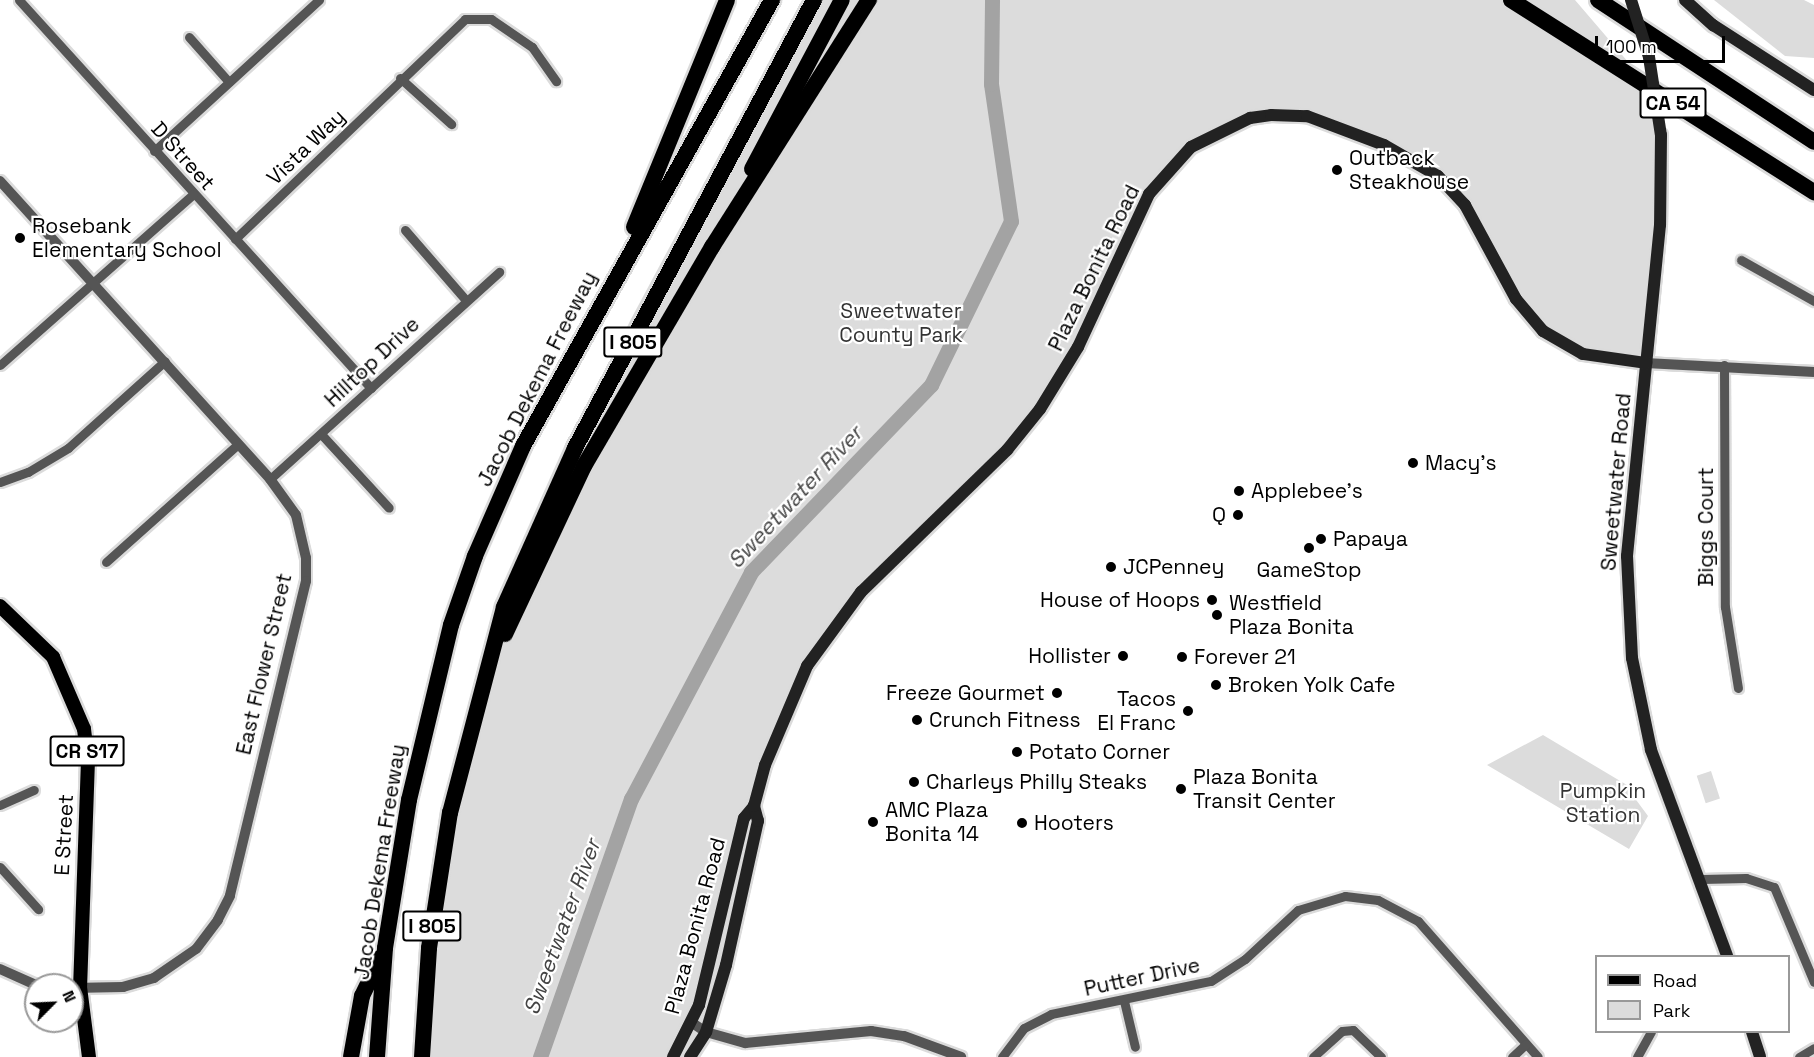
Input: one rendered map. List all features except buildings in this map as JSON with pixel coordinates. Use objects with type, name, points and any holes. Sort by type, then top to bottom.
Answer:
[{"type":"highway","points":[[617,273],[672,123],[726,0]]},
{"type":"highway","name":"Jacob Dekema Freeway","points":[[377,1057],[385,948],[409,800],[450,625],[523,446],[617,273],[772,0]]},
{"type":"highway","name":"I 805","points":[[422,1057],[429,948],[450,813],[477,695],[504,607],[546,506],[814,0]]},
{"type":"highway","points":[[477,695],[564,505],[712,247],[842,0]]},
{"type":"highway","points":[[712,247],[869,0]]},
{"type":"highway","name":"CA 54","points":[[1509,0],[1814,192]]},
{"type":"highway","name":"CA 54","points":[[1598,0],[1814,142]]},
{"type":"highway","points":[[1615,0],[1696,65]]},
{"type":"highway","points":[[351,1057],[362,996],[385,948]]},
{"type":"main road","name":"Sweetwater Road","points":[[1631,0],[1649,57],[1661,135],[1660,225],[1627,556],[1632,658],[1651,750],[1702,879],[1726,955]]},
{"type":"main road","points":[[1684,0],[1713,25],[1814,90]]},
{"type":"main road","name":"Plaza Bonita Road","points":[[690,1057],[706,1032],[756,832],[754,806],[777,728],[807,666],[861,592],[1007,450],[1040,409],[1078,347],[1149,194],[1172,164],[1210,134],[1250,118],[1307,116],[1384,145],[1438,176],[1465,205],[1516,299],[1543,331],[1583,354],[1646,363]]},
{"type":"main road","name":"E Street","points":[[0,606],[53,657],[84,729],[88,760],[77,973]]},
{"type":"main road","name":"Plaza Bonita Road","points":[[673,1057],[691,1022],[744,818],[754,806]]},
{"type":"main road","name":"CR S17","points":[[84,1030],[89,1057]]},
{"type":"main road","points":[[1752,1033],[1760,1057]]},
{"type":"street","name":"D Street","points":[[19,0],[370,388]]},
{"type":"street","points":[[154,151],[319,0]]},
{"type":"street","name":"Vista Way","points":[[235,238],[321,162],[400,78],[476,15],[532,47],[556,81]]},
{"type":"street","points":[[189,37],[229,82]]},
{"type":"street","points":[[400,78],[451,124]]},
{"type":"street","name":"East Flower Street","points":[[0,181],[270,479],[300,525],[306,581],[230,896],[196,949],[154,978],[123,987],[84,988]]},
{"type":"street","points":[[0,365],[193,194]]},
{"type":"street","points":[[405,230],[465,299]]},
{"type":"street","points":[[1741,260],[1814,301]]},
{"type":"street","name":"Hilltop Drive","points":[[270,479],[465,299],[499,272]]},
{"type":"street","points":[[0,482],[28,472],[68,448],[165,361]]},
{"type":"street","points":[[1646,363],[1724,365],[1814,372]]},
{"type":"street","name":"Biggs Court","points":[[1724,365],[1725,607],[1738,688]]},
{"type":"street","points":[[321,434],[388,508]]},
{"type":"street","points":[[106,562],[238,444]]},
{"type":"street","points":[[0,805],[34,790]]},
{"type":"street","points":[[0,867],[38,909]]},
{"type":"street","points":[[1702,879],[1746,878],[1774,887],[1814,982]]},
{"type":"street","name":"Putter Drive","points":[[1002,1057],[1019,1033],[1042,1018],[1211,981],[1245,959],[1298,910],[1325,899],[1356,896],[1389,903],[1418,921],[1538,1057]]},
{"type":"street","points":[[0,969],[24,980]]},
{"type":"street","points":[[1124,1001],[1135,1047]]},
{"type":"street","points":[[691,1022],[706,1032],[752,1043],[799,1034],[871,1031],[904,1036],[961,1057]]},
{"type":"street","points":[[1313,1057],[1332,1039],[1353,1030],[1381,1057]]},
{"type":"street","points":[[1636,1057],[1650,1033]]},
{"type":"street","points":[[1512,1057],[1526,1044]]},
{"type":"street","points":[[1799,1057],[1814,1048]]},
{"type":"green space","name":"Sweetwater County Park","points":[[802,0],[1575,0],[1635,70],[1654,104],[1661,136],[1646,363],[1612,362],[1539,327],[1471,213],[1414,161],[1307,117],[1236,123],[1164,174],[1080,346],[1031,422],[866,587],[824,640],[762,771],[714,991],[701,1031],[683,1057],[422,1057],[428,950],[501,607],[542,499],[631,319]]},
{"type":"green space","points":[[1714,0],[1804,0],[1814,5],[1814,58],[1785,56]]},
{"type":"green space","name":"Pumpkin Station","points":[[1543,735],[1637,791],[1634,797],[1648,816],[1629,849],[1487,765]]},
{"type":"green space","points":[[1711,771],[1720,799],[1706,803],[1697,776]]},
{"type":"waterway","name":"Sweetwater River","points":[[540,1057],[631,799],[751,572],[931,385],[1011,221],[991,84],[992,0]]},
{"type":"place","name":"Outback Steakhouse","points":[[1337,170]]},
{"type":"place","name":"Rosebank Elementary School","points":[[20,238]]},
{"type":"place","name":"Macy's","points":[[1413,463]]},
{"type":"place","name":"Applebee's","points":[[1239,491]]},
{"type":"place","name":"Q","points":[[1238,515]]},
{"type":"place","name":"Papaya","points":[[1321,539]]},
{"type":"place","name":"GameStop","points":[[1309,548]]},
{"type":"place","name":"JCPenney","points":[[1111,567]]},
{"type":"place","name":"House of Hoops","points":[[1212,600]]},
{"type":"place","name":"Westfield Plaza Bonita","points":[[1217,615]]},
{"type":"place","name":"Hollister","points":[[1123,656]]},
{"type":"place","name":"Forever 21","points":[[1182,657]]},
{"type":"place","name":"Broken Yolk Cafe","points":[[1216,685]]},
{"type":"place","name":"Freeze Gourmet","points":[[1057,693]]},
{"type":"place","name":"Tacos El Franc","points":[[1188,711]]},
{"type":"place","name":"Crunch Fitness","points":[[917,720]]},
{"type":"place","name":"Potato Corner","points":[[1017,752]]},
{"type":"place","name":"Charleys Philly Steaks","points":[[914,782]]},
{"type":"place","name":"Plaza Bonita Transit Center","points":[[1181,789]]},
{"type":"place","name":"AMC Plaza Bonita 14","points":[[873,822]]},
{"type":"place","name":"Hooters","points":[[1022,823]]}]
